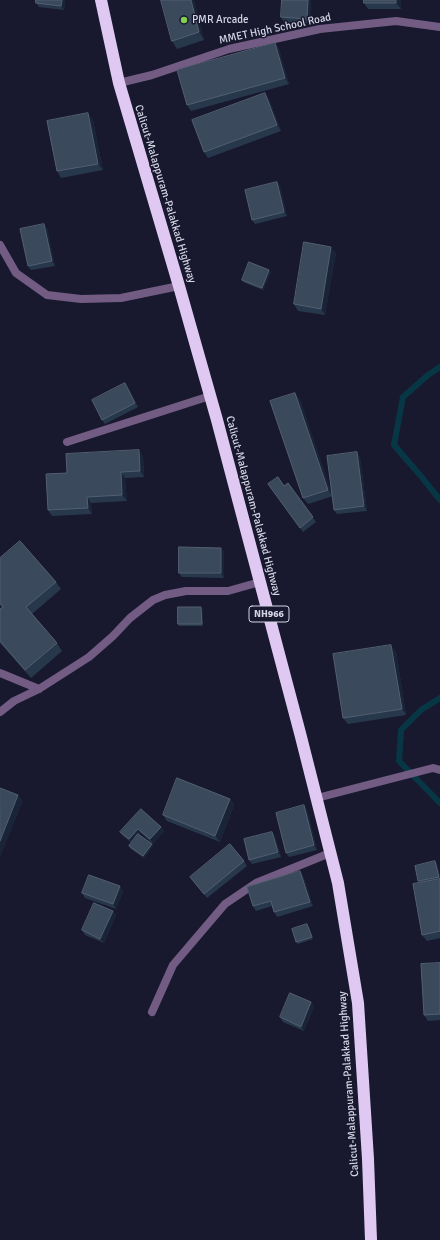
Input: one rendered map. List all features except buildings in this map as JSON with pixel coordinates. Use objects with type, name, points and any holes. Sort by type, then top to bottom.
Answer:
[{"type":"highway","name":"Calicut-Malappuram-Palakkad Highway","points":[[101,0],[119,83],[210,396],[338,883],[358,1003],[368,1159],[371,1240]]},
{"type":"street","name":"MMET High School Road","points":[[119,83],[152,75],[229,49],[320,29],[396,21],[440,27]]},
{"type":"street","points":[[0,245],[16,273],[47,295],[81,299],[121,298],[179,286]]},
{"type":"street","points":[[67,442],[210,396]]},
{"type":"street","points":[[0,712],[14,701],[39,689],[89,657],[113,636],[130,618],[153,600],[165,595],[186,591],[228,590],[260,582]]},
{"type":"street","points":[[0,673],[39,689]]},
{"type":"street","points":[[316,798],[437,769]]},
{"type":"street","points":[[152,1012],[173,965],[225,904],[256,883],[330,853]]},
{"type":"waterway","points":[[440,367],[428,375],[403,397],[394,445],[440,500]]},
{"type":"waterway","points":[[440,698],[421,710],[401,730],[399,761],[440,803]]},
{"type":"place","name":"PMR Arcade","points":[[184,20]]}]
